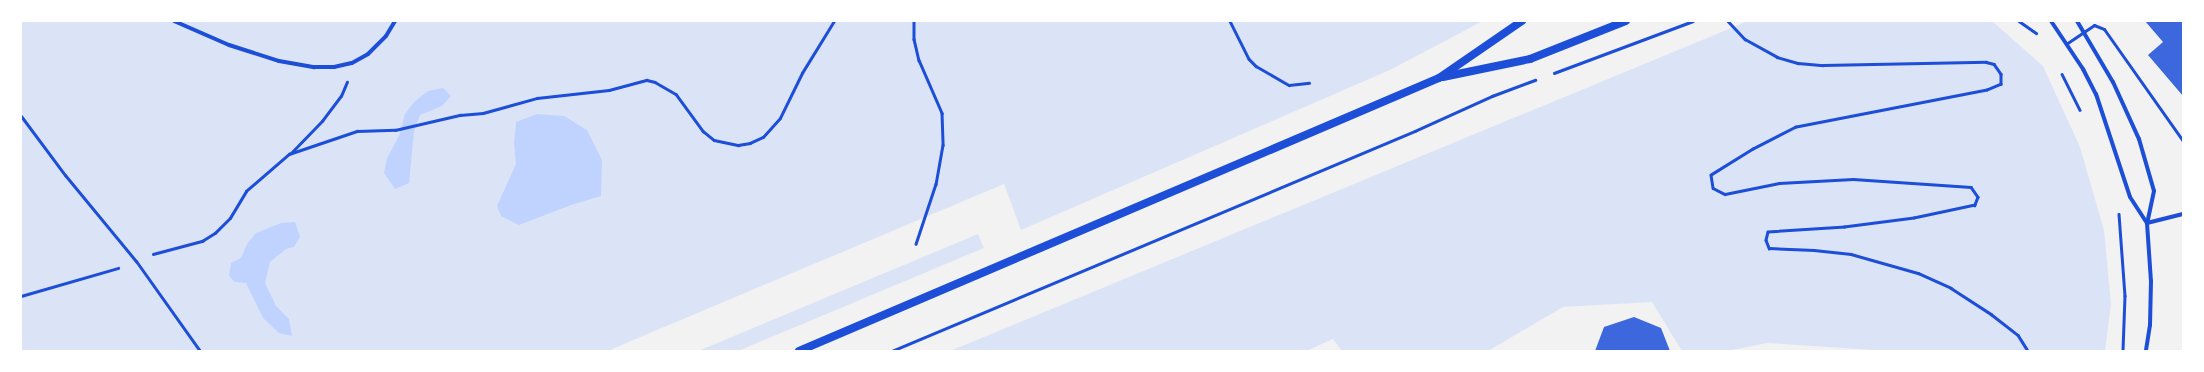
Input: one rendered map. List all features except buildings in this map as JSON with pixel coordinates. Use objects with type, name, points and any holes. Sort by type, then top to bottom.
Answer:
[{"type":"main road","points":[[799,351],[1439,78],[1522,21]]},
{"type":"main road","points":[[1439,78],[1530,60],[1626,21]]},
{"type":"street","points":[[174,21],[228,45],[279,61],[314,67],[334,67],[350,64],[368,54],[386,36],[396,21]]},
{"type":"street","points":[[2051,21],[2096,94],[2130,197],[2147,223]]},
{"type":"street","points":[[2077,21],[2113,82],[2139,139],[2154,191],[2147,223],[2151,281],[2150,325],[2146,351]]},
{"type":"street","points":[[2147,223],[2183,214]]},
{"type":"lane","points":[[2066,44],[2094,26],[2104,30],[2183,141]]},
{"type":"lane","points":[[21,116],[65,174],[136,261],[200,351]]},
{"type":"path","points":[[289,154],[357,131],[395,130],[421,126],[449,117],[483,113],[537,98],[609,90],[646,80],[655,82],[676,94],[703,131],[714,140],[738,145],[750,143],[763,137],[780,118],[802,73],[834,21]]},
{"type":"path","points":[[914,21],[914,39],[919,60],[942,113],[943,145],[936,184],[916,244]]},
{"type":"path","points":[[1146,21],[1164,21]]},
{"type":"path","points":[[1230,21],[1249,59],[1256,66],[1289,85],[1309,83]]},
{"type":"path","points":[[1550,75],[1693,21]]},
{"type":"path","points":[[1728,21],[1745,39],[1761,49],[1777,57],[1798,63],[1823,65],[1986,62],[1994,64],[2001,74],[2001,84],[1987,90],[1796,127],[1753,148],[1711,176],[1714,188],[1725,194],[1779,183],[1853,179],[1971,187],[1978,197],[1975,205],[1914,218],[1845,227],[1768,232],[1766,240],[1769,248],[1814,250],[1851,254],[1918,272],[1951,288],[1991,314],[2018,335],[2028,351]]},
{"type":"path","points":[[2018,21],[2043,37]]},
{"type":"path","points":[[154,254],[202,241],[215,233],[230,218],[246,191],[289,154],[322,121],[342,96],[347,82],[350,64]]},
{"type":"path","points":[[2059,67],[2082,114]]},
{"type":"path","points":[[892,351],[1415,131],[1492,96],[1542,78]]},
{"type":"path","points":[[2119,212],[2125,296],[2123,351]]},
{"type":"path","points":[[21,296],[115,269]]},
{"type":"shaded area","points":[[21,21],[1483,21],[1390,70],[1021,230],[1004,184],[612,349],[611,351],[21,351]]},
{"type":"shaded area","points":[[1748,21],[1992,21],[2043,66],[2080,147],[2104,230],[2111,304],[2105,351],[1890,351],[1767,343],[1727,351],[1682,351],[1652,302],[1563,307],[1488,351],[1342,351],[1333,339],[1306,351],[950,351]]},
{"type":"shaded area","points":[[978,234],[984,248],[738,351],[698,351]]},
{"type":"water","points":[[443,88],[451,96],[442,106],[420,115],[414,131],[409,183],[395,189],[384,173],[387,158],[399,136],[405,114],[414,102],[428,91]]},
{"type":"water","points":[[537,114],[564,116],[587,130],[602,160],[601,196],[571,205],[519,225],[501,216],[497,206],[516,164],[514,143],[516,122]]},
{"type":"water","points":[[295,222],[300,237],[294,247],[286,249],[270,262],[265,283],[276,306],[289,319],[292,336],[279,333],[263,318],[246,283],[235,282],[229,276],[231,263],[241,258],[247,244],[256,233],[281,223]]}]
